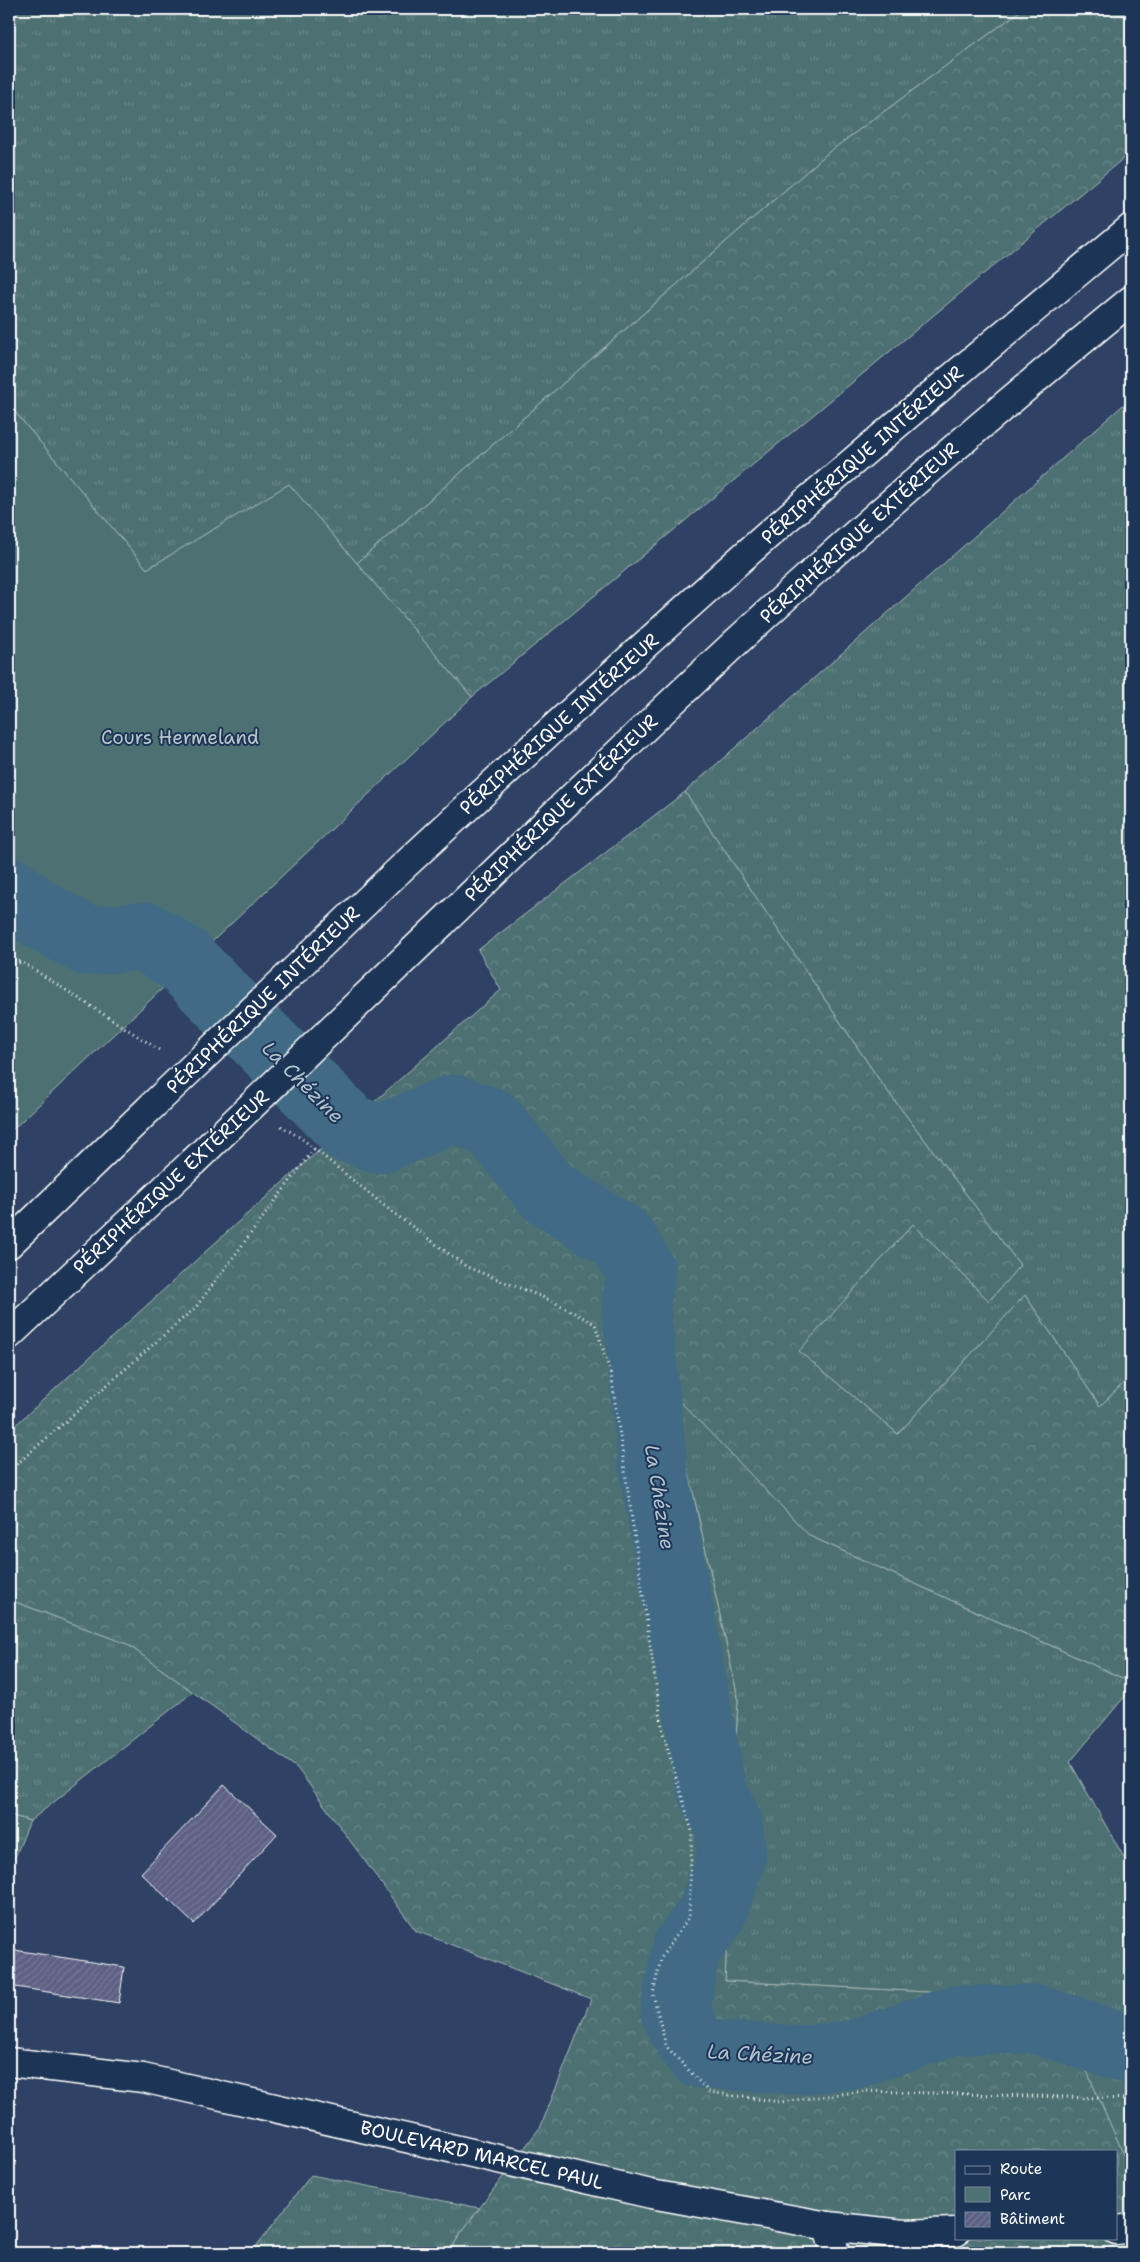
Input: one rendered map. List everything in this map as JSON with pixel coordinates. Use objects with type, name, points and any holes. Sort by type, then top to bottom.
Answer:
[{"type":"main road","name":"PÉRIPHÉRIQUE INTÉRIEUR","points":[[9,1244],[393,876],[569,713],[770,534],[968,364],[1131,228]]},
{"type":"main road","name":"PÉRIPHÉRIQUE EXTÉRIEUR","points":[[9,1335],[193,1162],[687,687],[811,574],[933,467],[1131,300]]},
{"type":"main road","name":"BOULEVARD MARCEL PAUL","points":[[9,2062],[143,2078],[651,2194],[828,2226],[904,2234],[955,2232]]},
{"type":"main road","points":[[828,2226],[835,2253]]},
{"type":"main road","points":[[1118,2230],[1131,2228]]},
{"type":"path","points":[[9,958],[22,962],[164,1052]]},
{"type":"path","points":[[9,965],[22,962]]},
{"type":"path","points":[[277,1123],[314,1149],[391,1211],[468,1266],[550,1300],[595,1324],[611,1374],[663,1733],[692,1831],[689,1917],[660,1958],[653,1994],[666,2046],[709,2092],[780,2102],[865,2091],[1131,2098]]},
{"type":"path","points":[[9,1471],[196,1307],[314,1149]]},
{"type":"green space","points":[[9,9],[1023,9],[829,152],[357,563],[289,485],[147,569],[9,405]]},
{"type":"green space","points":[[1023,9],[1131,9],[1131,152],[472,697],[357,563],[829,152]]},
{"type":"green space","points":[[1131,398],[1131,1376],[1100,1406],[1025,1295],[898,1434],[798,1351],[913,1224],[989,1301],[1020,1265],[882,1084],[685,792]]},
{"type":"green space","name":"Cours Hermeland","points":[[9,405],[147,569],[289,484],[472,697],[9,1133]]},
{"type":"green space","points":[[685,792],[882,1084],[1020,1265],[989,1301],[913,1224],[799,1351],[898,1434],[1025,1295],[1100,1406],[1131,1376],[1131,1682],[810,1536],[671,1392],[738,1698],[725,1981],[1055,1999],[1131,2171],[1131,2253],[449,2253],[460,2234],[541,2126],[591,1999],[416,1931],[297,1768],[127,1644],[9,1601],[9,1431],[238,1222],[501,990],[478,950]]},
{"type":"green space","points":[[671,1391],[810,1536],[1131,1682],[1131,1689],[1070,1762],[1131,1870],[1131,2171],[1054,1999],[725,1981],[738,1698]]},
{"type":"green space","points":[[9,1601],[127,1644],[193,1692],[30,1821],[9,1815]]},
{"type":"green space","points":[[9,1815],[30,1821],[9,1872]]},
{"type":"green space","points":[[311,2175],[480,2208],[460,2234],[449,2253],[251,2253]]},
{"type":"building","points":[[224,1785],[277,1834],[194,1924],[141,1873]]},
{"type":"building","points":[[14,1950],[124,1967],[119,2003],[9,1986]]},
{"type":"waterway","name":"La Chézine","points":[[9,891],[37,913],[87,941],[145,936],[182,959],[350,1129],[381,1139],[453,1109],[491,1122],[548,1192],[621,1238],[641,1271],[636,1306],[653,1467],[712,1792],[728,1823],[732,1856],[711,1915],[686,1949],[675,2011],[690,2042],[700,2054],[800,2060],[856,2054],[954,2020],[1036,2019],[1131,2050]]}]
